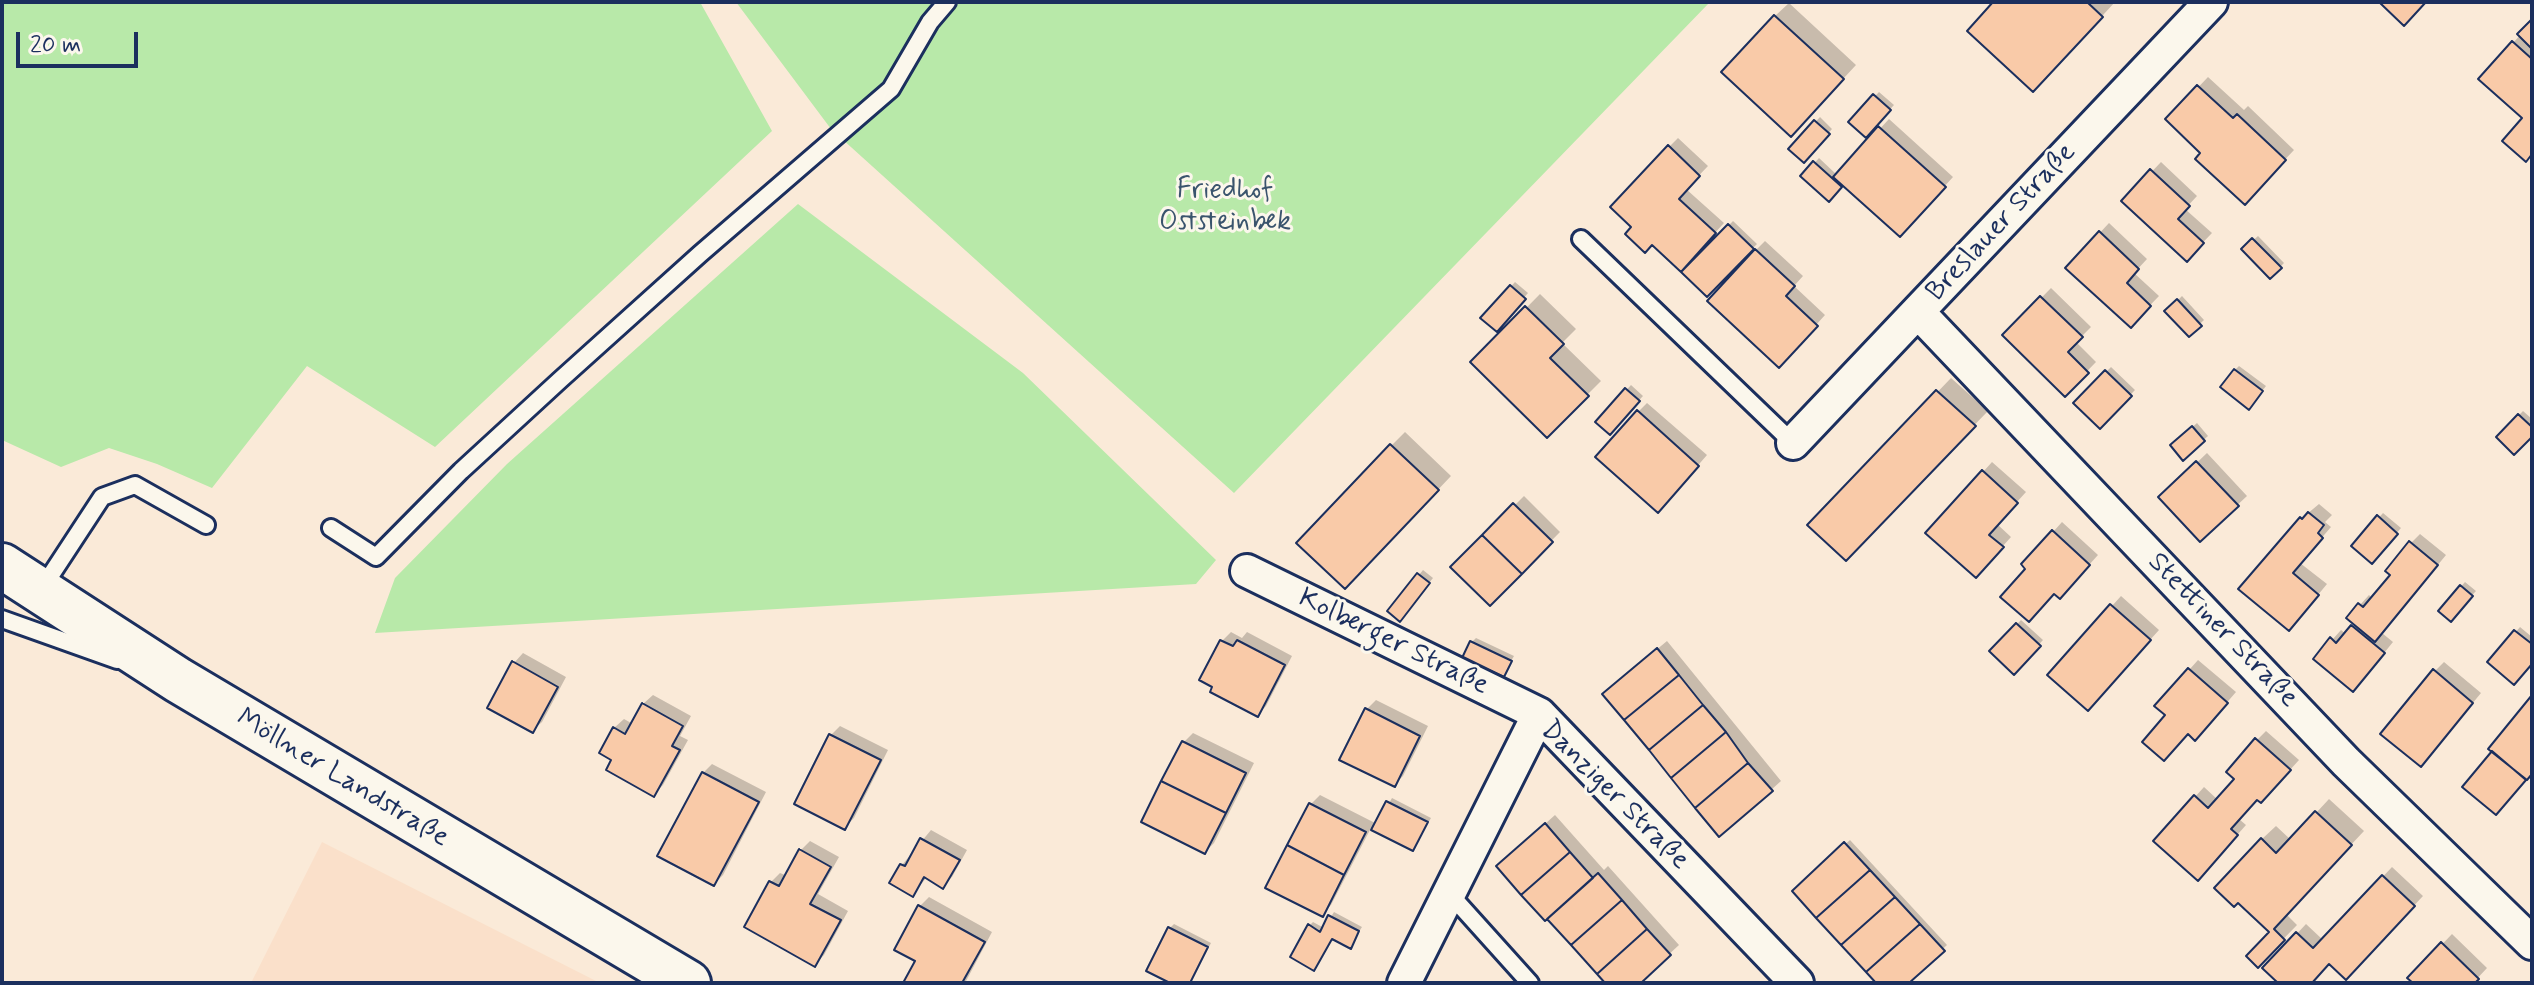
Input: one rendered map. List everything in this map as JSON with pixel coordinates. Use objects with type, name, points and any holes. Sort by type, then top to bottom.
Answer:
[{"type":"main road","name":"Möllner Landstraße","points":[[2,566],[178,680],[688,983]]},
{"type":"street","name":"Breslauer Straße","points":[[1793,443],[2211,2]]},
{"type":"street","name":"Stettiner Straße","points":[[1919,313],[2346,762],[2532,943]]},
{"type":"street","name":"Kolberger Straße","points":[[1247,571],[1539,714]]},
{"type":"street","name":"Danziger Straße","points":[[1404,983],[1539,714],[1797,983]]},
{"type":"lane","points":[[331,528],[376,557],[461,471],[572,370],[700,254],[891,89],[930,22],[947,2]]},
{"type":"lane","points":[[1581,239],[1793,443]]},
{"type":"lane","points":[[41,591],[102,497],[135,485],[206,525]]},
{"type":"lane","points":[[2,619],[57,641],[178,680]]},
{"type":"lane","points":[[1449,893],[1530,983]]},
{"type":"shaded area","points":[[322,842],[600,983],[251,983]]},
{"type":"green space","points":[[2,2],[700,2],[772,131],[435,447],[307,366],[212,488],[157,464],[109,448],[61,467],[2,440]]},
{"type":"green space","name":"Friedhof Oststeinbek","points":[[736,2],[1710,2],[1234,493],[831,129]]},
{"type":"green space","points":[[798,204],[1023,373],[1216,560],[1196,584],[375,633],[395,578],[507,464]]},
{"type":"building","points":[[1993,2],[2087,2],[2103,17],[2033,92],[1967,31]]},
{"type":"building","points":[[2379,2],[2426,2],[2404,26]]},
{"type":"building","points":[[1774,15],[1844,79],[1791,137],[1721,72]]},
{"type":"building","points":[[2532,19],[2532,49],[2517,34]]},
{"type":"building","points":[[2512,41],[2532,59],[2532,154],[2526,162],[2502,141],[2522,118],[2478,79]]},
{"type":"building","points":[[2197,85],[2233,118],[2237,114],[2286,160],[2245,205],[2195,159],[2200,153],[2165,119]]},
{"type":"building","points":[[1873,94],[1891,110],[1866,138],[1848,122]]},
{"type":"building","points":[[1814,120],[1830,134],[1804,163],[1788,149]]},
{"type":"building","points":[[1878,126],[1946,187],[1900,237],[1833,177]]},
{"type":"building","points":[[1668,145],[1700,176],[1679,199],[1716,233],[1681,272],[1652,245],[1645,253],[1625,234],[1631,227],[1610,207]]},
{"type":"building","points":[[1813,161],[1842,187],[1829,202],[1800,176]]},
{"type":"building","points":[[2150,169],[2190,206],[2178,219],[2204,243],[2187,262],[2121,201]]},
{"type":"building","points":[[1728,224],[1754,249],[1707,297],[1681,272]]},
{"type":"building","points":[[2099,231],[2139,269],[2127,283],[2151,306],[2131,328],[2065,268]]},
{"type":"building","points":[[2252,238],[2282,268],[2270,279],[2241,249]]},
{"type":"building","points":[[1755,249],[1795,286],[1786,296],[1818,326],[1779,368],[1707,301]]},
{"type":"building","points":[[1510,285],[1526,299],[1497,332],[1480,318]]},
{"type":"building","points":[[2040,296],[2083,337],[2068,352],[2089,373],[2065,397],[2002,335]]},
{"type":"building","points":[[2177,299],[2202,326],[2189,337],[2164,311]]},
{"type":"building","points":[[1525,306],[1564,344],[1550,358],[1589,396],[1547,438],[1470,362]]},
{"type":"building","points":[[2234,369],[2263,391],[2249,410],[2220,387]]},
{"type":"building","points":[[2105,370],[2132,396],[2100,429],[2073,403]]},
{"type":"building","points":[[1625,388],[1640,401],[1610,435],[1595,422]]},
{"type":"building","points":[[1936,390],[1976,426],[1846,561],[1807,525]]},
{"type":"building","points":[[1637,410],[1699,466],[1658,513],[1595,457]]},
{"type":"building","points":[[2518,414],[2532,427],[2532,437],[2514,455],[2496,437]]},
{"type":"building","points":[[2192,426],[2205,441],[2183,461],[2170,445]]},
{"type":"building","points":[[1390,444],[1439,490],[1345,589],[1296,543]]},
{"type":"building","points":[[2196,461],[2239,506],[2200,542],[2158,497]]},
{"type":"building","points":[[1982,470],[2018,503],[1989,535],[2004,547],[1976,578],[1925,533]]},
{"type":"building","points":[[1513,503],[1553,542],[1522,574],[1482,535]]},
{"type":"building","points":[[2308,512],[2324,525],[2318,533],[2323,538],[2293,573],[2319,595],[2289,631],[2238,589],[2300,517],[2302,519]]},
{"type":"building","points":[[2377,515],[2398,534],[2372,564],[2351,546]]},
{"type":"building","points":[[2052,530],[2090,565],[2060,599],[2054,594],[2029,622],[2000,597],[2025,569],[2021,564]]},
{"type":"building","points":[[1482,535],[1522,574],[1490,606],[1450,567]]},
{"type":"building","points":[[2409,541],[2438,565],[2375,642],[2346,618],[2358,603],[2363,607],[2390,575],[2385,571]]},
{"type":"building","points":[[1417,573],[1430,583],[1400,622],[1387,611]]},
{"type":"building","points":[[2460,585],[2473,596],[2451,622],[2438,611]]},
{"type":"building","points":[[2110,604],[2151,640],[2088,711],[2047,675]]},
{"type":"building","points":[[2016,623],[2041,646],[2014,675],[1989,651]]},
{"type":"building","points":[[2351,625],[2385,653],[2353,692],[2313,659],[2330,637],[2336,643]]},
{"type":"building","points":[[2514,630],[2532,644],[2532,664],[2514,685],[2487,662]]},
{"type":"building","points":[[1220,640],[1233,646],[1237,640],[1285,665],[1258,717],[1210,692],[1212,687],[1199,680]]},
{"type":"building","points":[[1470,641],[1512,661],[1504,677],[1462,658]]},
{"type":"building","points":[[1657,648],[1679,675],[1624,720],[1602,694]]},
{"type":"building","points":[[512,661],[558,687],[533,733],[487,708]]},
{"type":"building","points":[[2188,668],[2228,703],[2195,741],[2188,734],[2164,761],[2142,742],[2165,715],[2154,706]]},
{"type":"building","points":[[2433,669],[2473,703],[2421,767],[2380,734]]},
{"type":"building","points":[[1679,675],[1703,705],[1649,750],[1624,720]]},
{"type":"building","points":[[2532,695],[2532,774],[2527,780],[2488,749]]},
{"type":"building","points":[[642,703],[683,726],[672,746],[680,750],[654,797],[606,770],[611,760],[599,753],[613,727],[625,734]]},
{"type":"building","points":[[1703,705],[1726,732],[1671,778],[1649,750]]},
{"type":"building","points":[[1365,708],[1420,736],[1395,787],[1339,760]]},
{"type":"building","points":[[1726,732],[1748,763],[1695,808],[1671,778]]},
{"type":"building","points":[[829,734],[881,760],[845,830],[794,804]]},
{"type":"building","points":[[2255,738],[2291,770],[2261,803],[2257,800],[2231,829],[2238,835],[2198,881],[2153,841],[2194,795],[2208,808],[2234,779],[2226,772]]},
{"type":"building","points":[[1182,741],[1246,773],[1226,813],[1161,781]]},
{"type":"building","points":[[2492,751],[2526,780],[2496,815],[2462,787]]},
{"type":"building","points":[[1748,763],[1773,791],[1719,837],[1695,808]]},
{"type":"building","points":[[702,772],[759,802],[714,886],[657,856]]},
{"type":"building","points":[[1161,781],[1226,813],[1205,854],[1141,822]]},
{"type":"building","points":[[1386,801],[1428,822],[1413,851],[1371,830]]},
{"type":"building","points":[[1309,803],[1366,832],[1344,875],[1287,845]]},
{"type":"building","points":[[2315,811],[2352,845],[2274,929],[2285,940],[2258,968],[2246,956],[2269,932],[2238,903],[2234,907],[2214,888],[2261,838],[2276,853]]},
{"type":"building","points":[[1545,823],[1570,852],[1521,895],[1496,866]]},
{"type":"building","points":[[920,838],[960,860],[943,889],[924,877],[913,897],[889,883],[900,864],[905,866]]},
{"type":"building","points":[[1844,842],[1870,870],[1816,918],[1792,891]]},
{"type":"building","points":[[1287,845],[1344,875],[1323,917],[1265,888]]},
{"type":"building","points":[[799,849],[831,867],[810,904],[841,920],[815,967],[744,927],[769,881],[779,886]]},
{"type":"building","points":[[1570,852],[1593,878],[1545,921],[1521,895]]},
{"type":"building","points":[[1870,870],[1895,897],[1841,945],[1816,918]]},
{"type":"building","points":[[1598,873],[1622,900],[1571,945],[1547,919]]},
{"type":"building","points":[[2382,875],[2415,906],[2346,980],[2329,964],[2312,983],[2278,983],[2262,968],[2296,932],[2313,948]]},
{"type":"building","points":[[1895,897],[1920,924],[1866,972],[1841,945]]},
{"type":"building","points":[[1622,900],[1647,929],[1597,974],[1571,945]]},
{"type":"building","points":[[918,905],[985,942],[962,983],[903,983],[915,961],[894,950]]},
{"type":"building","points":[[1328,915],[1359,931],[1351,949],[1332,939],[1314,971],[1290,957],[1308,924],[1320,932]]},
{"type":"building","points":[[1920,924],[1945,951],[1909,983],[1876,983],[1866,972]]},
{"type":"building","points":[[1168,927],[1208,947],[1190,983],[1170,983],[1146,971]]},
{"type":"building","points":[[1647,929],[1671,955],[1641,983],[1605,983],[1597,974]]},
{"type":"building","points":[[2441,942],[2479,979],[2475,983],[2413,983],[2407,978]]}]
